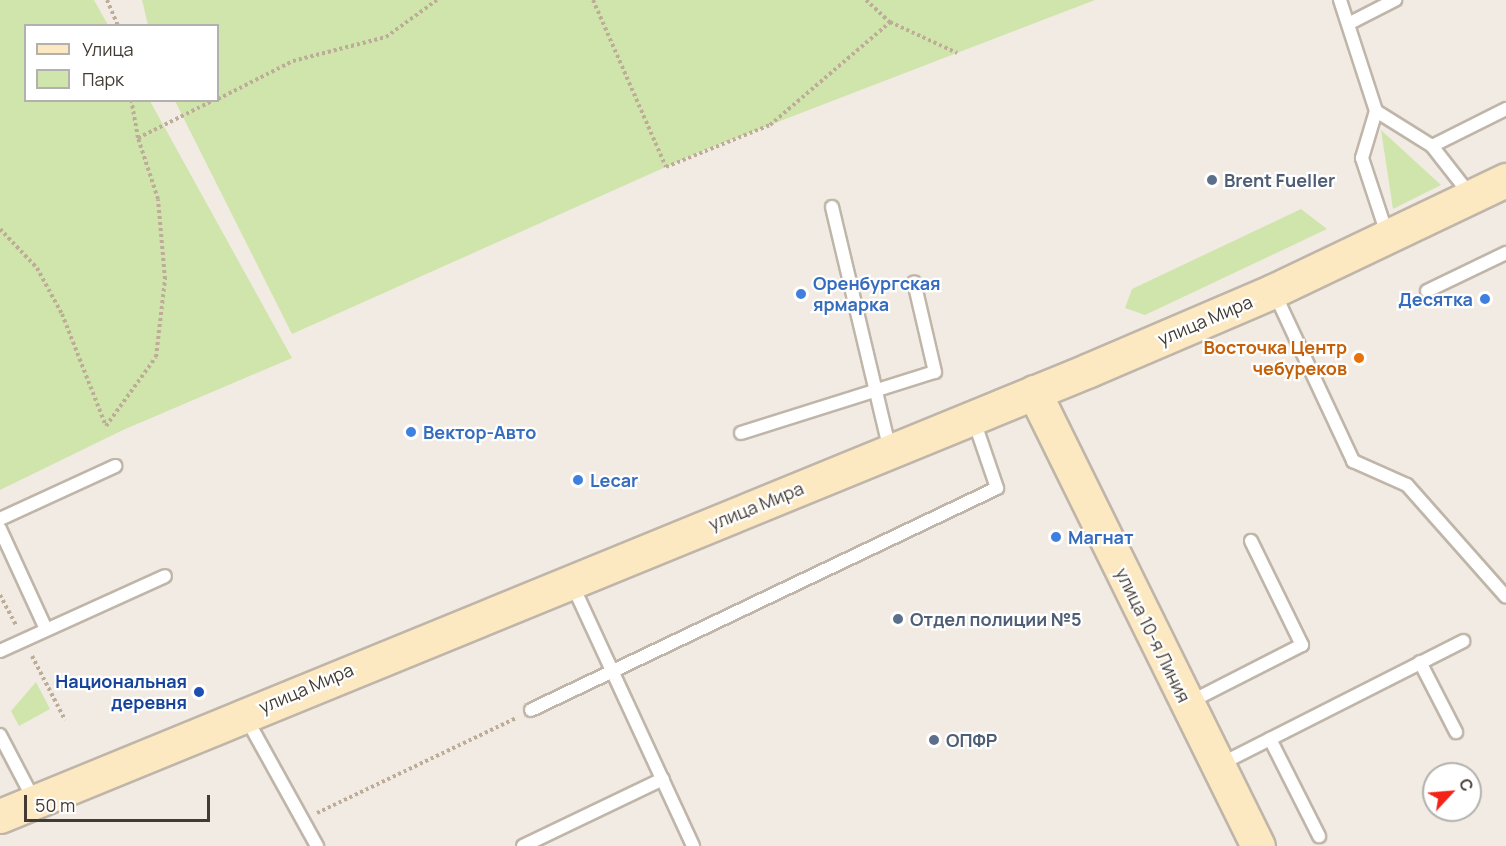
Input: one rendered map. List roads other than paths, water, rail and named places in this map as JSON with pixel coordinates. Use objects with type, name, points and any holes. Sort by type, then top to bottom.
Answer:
[{"type":"main road","name":"улица Мира","points":[[0,816],[570,580],[973,418],[1273,291],[1506,180]]},
{"type":"main road","name":"улица 10-я Линия","points":[[1034,392],[1258,846]]},
{"type":"lane","points":[[1340,0],[1350,23],[1376,111],[1362,158],[1388,237]]},
{"type":"lane","points":[[1350,23],[1395,0]]},
{"type":"lane","points":[[1432,146],[1506,109]]},
{"type":"lane","points":[[1376,111],[1432,146],[1471,197]]},
{"type":"lane","points":[[832,207],[890,452]]},
{"type":"lane","points":[[1427,291],[1506,253]]},
{"type":"lane","points":[[741,433],[936,372],[914,282]]},
{"type":"lane","points":[[1273,291],[1353,461],[1407,485],[1506,597]]},
{"type":"lane","points":[[531,710],[997,488],[973,418]]},
{"type":"lane","points":[[0,519],[116,466]]},
{"type":"lane","points":[[0,529],[46,629]]},
{"type":"lane","points":[[1187,703],[1302,645],[1251,541]]},
{"type":"lane","points":[[0,651],[165,576]]},
{"type":"lane","points":[[570,580],[693,846]]},
{"type":"lane","points":[[1218,765],[1463,640]]},
{"type":"lane","points":[[1420,662],[1456,732]]},
{"type":"lane","points":[[244,714],[317,846]]},
{"type":"lane","points":[[0,735],[35,801]]},
{"type":"lane","points":[[1270,739],[1319,836]]},
{"type":"lane","points":[[523,846],[663,779]]},
{"type":"place","name":"Brent Fueller","points":[[1212,180]]},
{"type":"place","name":"Оренбургская ярмарка","points":[[801,294]]},
{"type":"place","name":"Десятка","points":[[1485,299]]},
{"type":"place","name":"Восточка Центр чебуреков","points":[[1359,358]]},
{"type":"place","name":"Вектор-Авто","points":[[411,432]]},
{"type":"place","name":"Lecar","points":[[578,480]]},
{"type":"place","name":"Магнат","points":[[1056,537]]},
{"type":"place","name":"Отдел полиции №5","points":[[898,619]]},
{"type":"place","name":"Национальная деревня","points":[[199,692]]},
{"type":"place","name":"ОПФР","points":[[934,740]]}]
